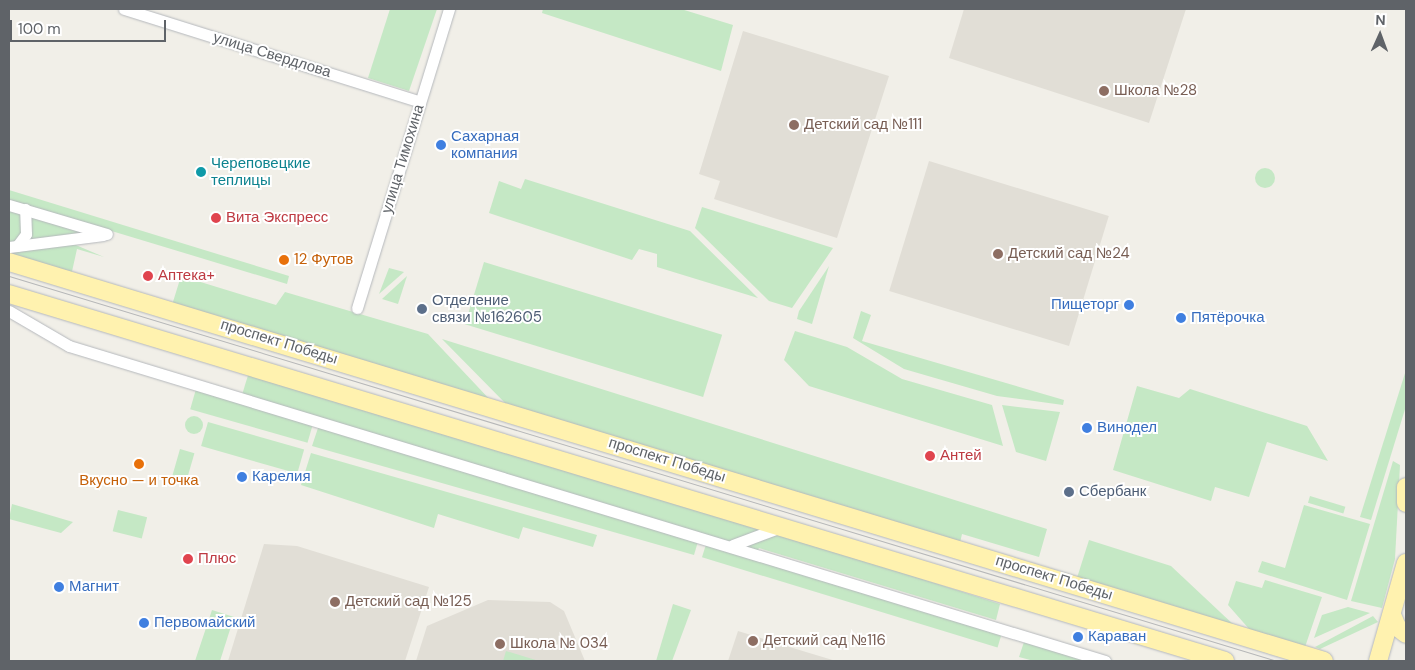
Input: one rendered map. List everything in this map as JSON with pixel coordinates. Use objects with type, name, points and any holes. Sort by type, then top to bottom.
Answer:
[{"type":"main road","name":"проспект Победы","points":[[9,262],[1324,661]]},
{"type":"main road","name":"проспект Победы","points":[[9,294],[785,525],[1225,661]]},
{"type":"main road","points":[[1406,488],[1406,503]]},
{"type":"main road","points":[[1378,661],[1406,563]]},
{"type":"main road","points":[[1392,615],[1406,634]]},
{"type":"street","name":"улица Свердлова","points":[[124,9],[420,102]]},
{"type":"street","name":"улица Тимохина","points":[[357,308],[449,9]]},
{"type":"street","points":[[9,205],[107,234],[13,246]]},
{"type":"street","points":[[13,246],[26,234],[25,209]]},
{"type":"street","points":[[9,311],[69,346],[733,545],[1105,661]]},
{"type":"street","points":[[733,545],[785,525]]},
{"type":"shaded area","name":"Школа №28","points":[[964,9],[1186,9],[1149,123],[949,58]]},
{"type":"shaded area","name":"Детский сад №111","points":[[743,31],[889,76],[837,238],[714,199],[720,181],[699,174]]},
{"type":"shaded area","name":"Детский сад №24","points":[[929,161],[1109,216],[1069,346],[889,291]]},
{"type":"shaded area","name":"Детский сад №125","points":[[264,544],[297,546],[429,587],[405,661],[228,661]]},
{"type":"shaded area","name":"Школа № 034","points":[[488,600],[550,602],[564,611],[585,661],[416,661],[427,626]]},
{"type":"shaded area","name":"Детский сад №116","points":[[738,631],[806,652],[836,661],[728,661]]},
{"type":"green space","points":[[390,9],[437,9],[409,91],[368,78]]},
{"type":"green space","points":[[543,9],[681,9],[733,25],[721,71],[542,13]]},
{"type":"green space","points":[[1265,168],[1272,171],[1275,178],[1272,185],[1265,188],[1258,185],[1255,178],[1258,171]]},
{"type":"green space","points":[[525,179],[690,231],[758,298],[657,267],[657,254],[639,249],[632,260],[489,213],[499,181],[521,189]]},
{"type":"green space","points":[[9,190],[289,276],[287,284],[9,200]]},
{"type":"green space","points":[[702,207],[833,248],[792,308],[769,301],[695,228]]},
{"type":"green space","points":[[9,208],[88,233],[71,243],[104,257],[77,249],[71,276],[9,257]]},
{"type":"green space","points":[[484,262],[722,335],[703,397],[465,324]]},
{"type":"green space","points":[[829,266],[812,324],[797,319],[799,311]]},
{"type":"green space","points":[[389,268],[404,272],[379,294]]},
{"type":"green space","points":[[181,276],[276,305],[285,292],[428,334],[493,403],[172,305]]},
{"type":"green space","points":[[407,276],[398,304],[382,299]]},
{"type":"green space","points":[[861,311],[871,315],[862,341],[1064,400],[1063,405],[997,396],[904,369],[853,338]]},
{"type":"green space","points":[[795,331],[847,347],[902,379],[992,405],[1003,446],[809,386],[784,360]]},
{"type":"green space","points":[[442,339],[1047,529],[1039,557],[962,534],[960,543],[508,406]]},
{"type":"green space","points":[[1406,370],[1406,406],[1371,520],[1360,517]]},
{"type":"green space","points":[[249,372],[764,530],[758,552],[242,394]]},
{"type":"green space","points":[[1137,386],[1179,398],[1190,389],[1307,426],[1328,461],[1267,442],[1249,497],[1215,487],[1211,501],[1113,470]]},
{"type":"green space","points":[[196,389],[313,423],[307,443],[190,409]]},
{"type":"green space","points":[[1002,405],[1060,412],[1046,461],[1016,452]]},
{"type":"green space","points":[[194,416],[200,419],[203,425],[200,431],[194,434],[188,431],[185,425],[188,419]]},
{"type":"green space","points":[[208,422],[304,450],[297,474],[201,446]]},
{"type":"green space","points":[[319,425],[699,538],[694,555],[312,446]]},
{"type":"green space","points":[[180,449],[194,453],[185,486],[171,482]]},
{"type":"green space","points":[[311,453],[597,535],[593,547],[523,527],[519,539],[438,514],[434,528],[301,485]]},
{"type":"green space","points":[[1393,461],[1400,465],[1395,559],[1382,608],[1351,601]]},
{"type":"green space","points":[[1310,496],[1345,507],[1343,514],[1308,503]]},
{"type":"green space","points":[[12,504],[73,522],[61,533],[9,519]]},
{"type":"green space","points":[[1304,505],[1370,524],[1347,600],[1258,572],[1262,561],[1285,568]]},
{"type":"green space","points":[[118,510],[147,517],[142,539],[113,531]]},
{"type":"green space","points":[[779,533],[1000,604],[996,620],[749,545]]},
{"type":"green space","points":[[1089,540],[1171,566],[1236,627],[1076,581]]},
{"type":"green space","points":[[707,541],[1002,631],[998,648],[702,557]]},
{"type":"green space","points":[[1265,580],[1322,597],[1305,647],[1250,630],[1228,605],[1236,581],[1262,588]]},
{"type":"green space","points":[[673,604],[691,610],[672,661],[656,661]]},
{"type":"green space","points":[[1348,607],[1370,613],[1314,638],[1322,615]]},
{"type":"green space","points":[[212,610],[234,617],[220,661],[195,661]]},
{"type":"green space","points":[[1373,616],[1378,622],[1320,649],[1315,647]]},
{"type":"green space","points":[[1025,639],[1095,661],[1034,661],[1019,657]]},
{"type":"green space","points":[[506,651],[539,661],[503,661]]},
{"type":"tram line","points":[[9,276],[1277,661]]},
{"type":"place","name":"Школа №28","points":[[1104,91]]},
{"type":"place","name":"Детский сад №111","points":[[794,125]]},
{"type":"place","name":"Сахарная компания","points":[[441,145]]},
{"type":"place","name":"Череповецкие теплицы","points":[[201,172]]},
{"type":"place","name":"Вита Экспресс","points":[[216,218]]},
{"type":"place","name":"Детский сад №24","points":[[998,254]]},
{"type":"place","name":"12 Футов","points":[[284,260]]},
{"type":"place","name":"Аптека+","points":[[148,276]]},
{"type":"place","name":"Пищеторг","points":[[1129,305]]},
{"type":"place","name":"Отделение связи №162605","points":[[422,309]]},
{"type":"place","name":"Пятёрочка","points":[[1181,318]]},
{"type":"place","name":"Винодел","points":[[1087,428]]},
{"type":"place","name":"Антей","points":[[930,456]]},
{"type":"place","name":"Вкусно — и точка","points":[[139,464]]},
{"type":"place","name":"Карелия","points":[[242,477]]},
{"type":"place","name":"Сбербанк","points":[[1069,492]]},
{"type":"place","name":"Плюс","points":[[188,559]]},
{"type":"place","name":"Магнит","points":[[59,587]]},
{"type":"place","name":"Детский сад №125","points":[[335,602]]},
{"type":"place","name":"Первомайский","points":[[144,623]]},
{"type":"place","name":"Караван","points":[[1078,637]]},
{"type":"place","name":"Детский сад №116","points":[[753,641]]},
{"type":"place","name":"Школа № 034","points":[[500,644]]}]
